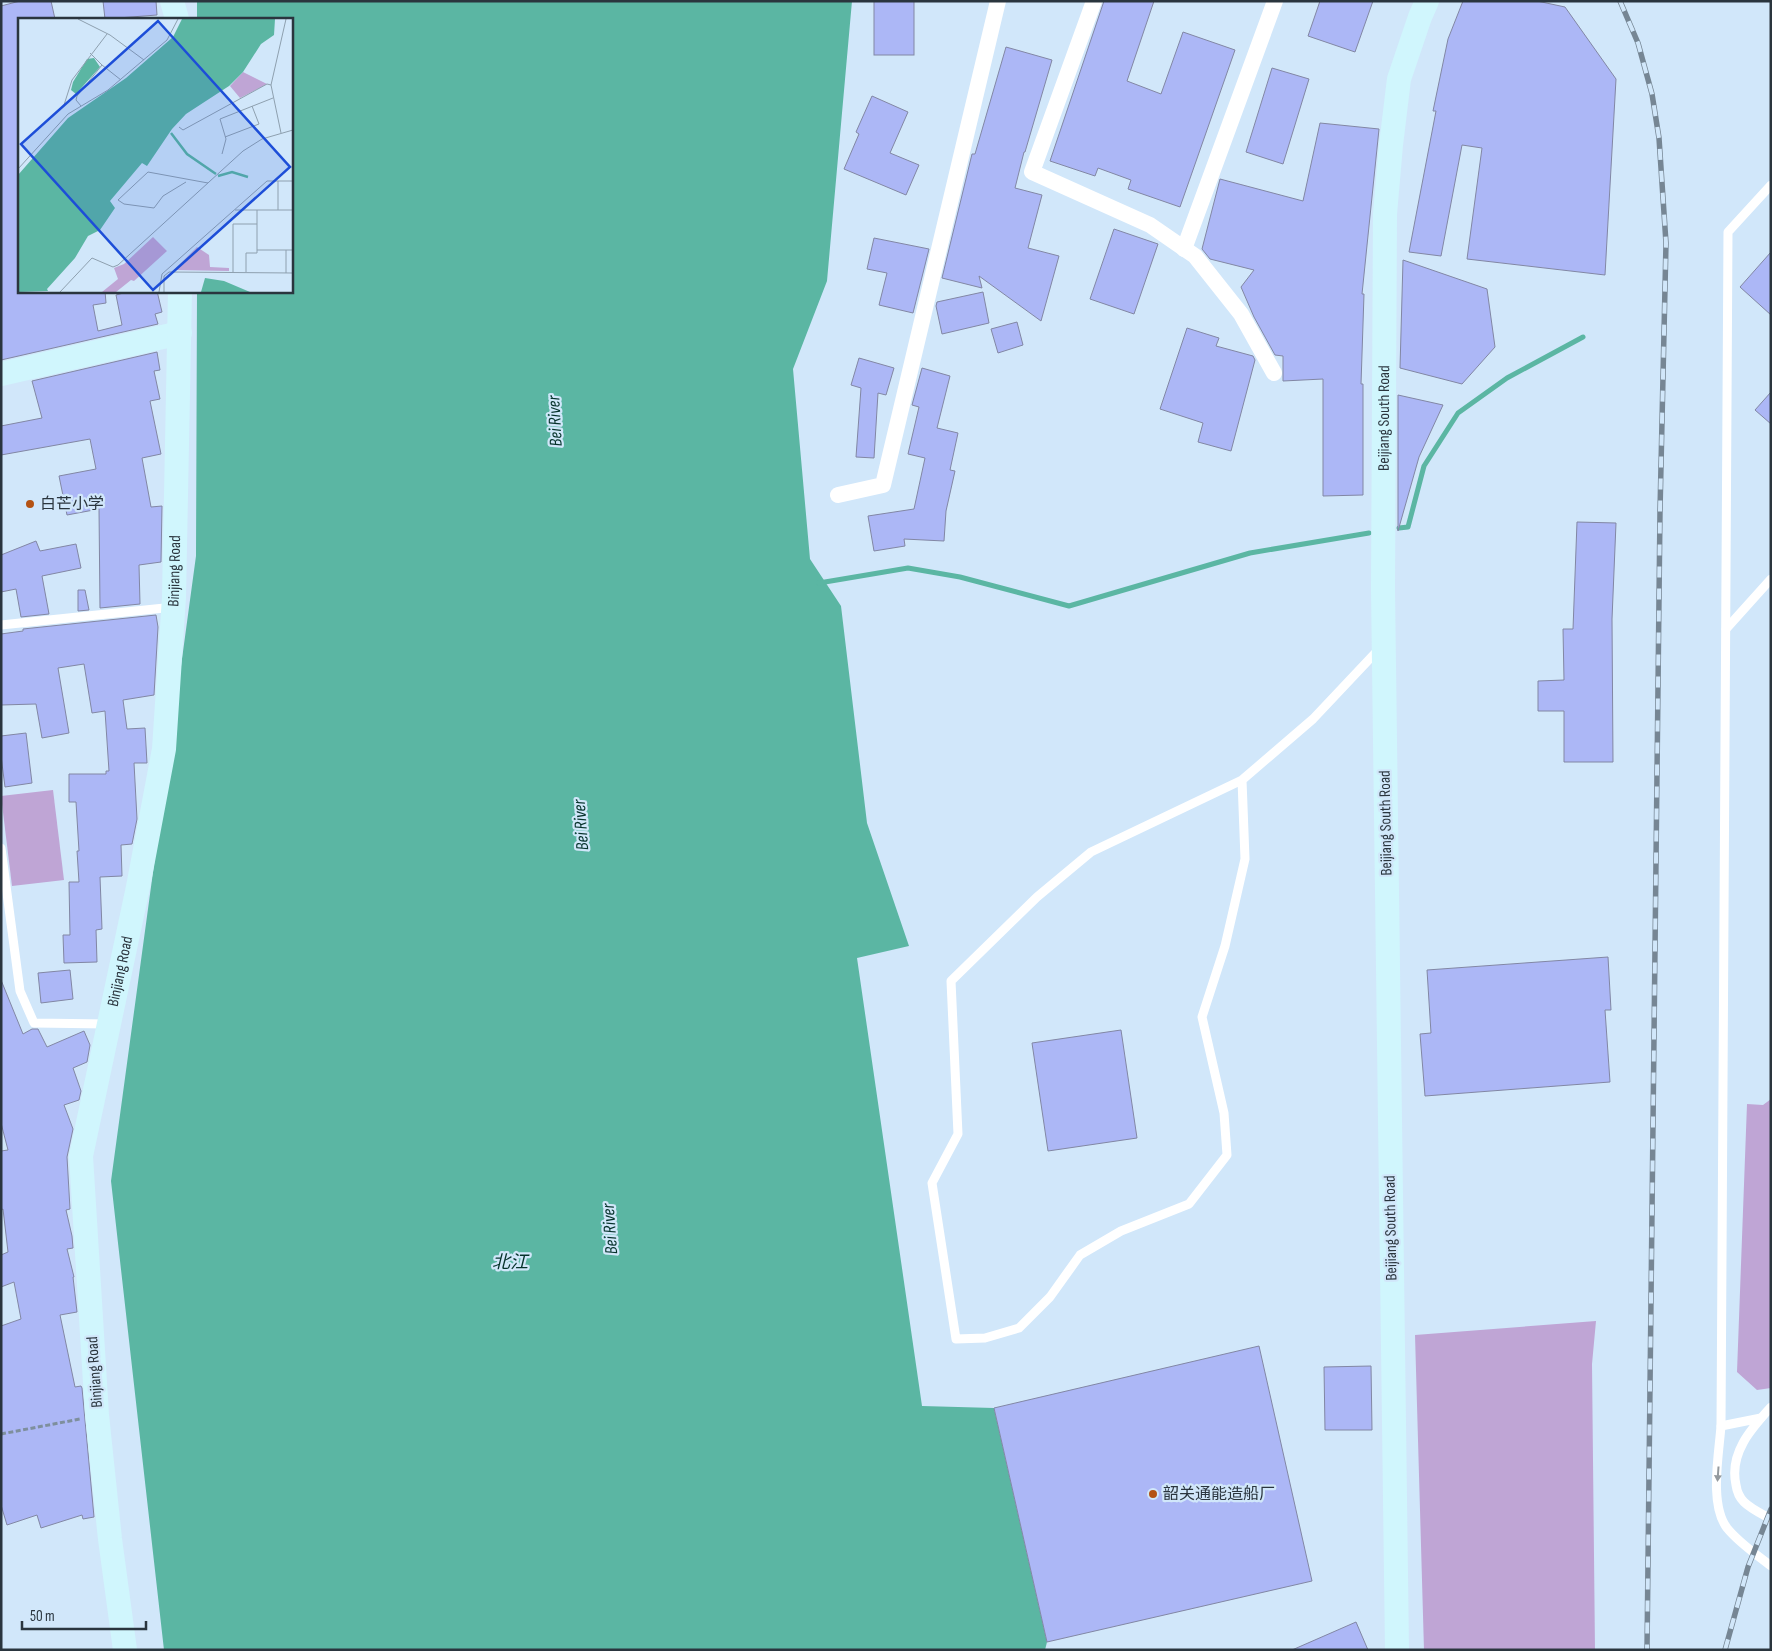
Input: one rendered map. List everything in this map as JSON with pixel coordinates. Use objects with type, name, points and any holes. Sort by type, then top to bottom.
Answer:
[{"type":"street","points":[[172,1],[177,18]]},
{"type":"street","points":[[838,495],[883,485],[998,1]]},
{"type":"street","points":[[1094,1],[1032,172],[1150,225],[1195,256],[1241,314],[1274,373]]},
{"type":"street","points":[[1184,249],[1275,1]]},
{"type":"street","name":"Beijiang South Road","points":[[1397,1650],[1384,644],[1385,214],[1399,79],[1427,1]]},
{"type":"street","name":"Binjiang Road","points":[[125,1650],[110,1539],[97,1415],[81,1156],[138,887],[164,749],[174,607],[180,292]]},
{"type":"street","points":[[1,374],[180,333]]},
{"type":"lane","points":[[1771,185],[1728,232],[1721,1426],[1717,1490],[1720,1515],[1726,1527],[1771,1566]]},
{"type":"lane","points":[[1726,629],[1771,580]]},
{"type":"lane","points":[[1,625],[174,607]]},
{"type":"lane","points":[[1242,780],[1245,859],[1225,946],[1202,1017],[1224,1113],[1227,1155],[1189,1204],[1121,1231],[1080,1255],[1050,1297],[1019,1328],[985,1338],[956,1339],[932,1184],[958,1134],[951,981],[1037,897],[1091,852],[1242,780],[1312,719],[1384,644]]},
{"type":"lane","points":[[1,848],[20,991],[34,1023],[109,1024]]},
{"type":"lane","points":[[1771,1407],[1747,1436],[1737,1452],[1734,1467],[1738,1494],[1744,1503],[1771,1519]]},
{"type":"lane","points":[[1721,1426],[1761,1418]]},
{"type":"path","points":[[1,1434],[97,1415]]},
{"type":"shaded area","points":[[53,790],[64,880],[12,886],[1,796]]},
{"type":"shaded area","points":[[1771,1099],[1771,1388],[1757,1390],[1737,1372],[1747,1104],[1763,1105]]},
{"type":"shaded area","points":[[1596,1321],[1592,1364],[1595,1650],[1424,1650],[1415,1335]]},
{"type":"water","name":"北江","points":[[197,1],[852,1],[827,281],[793,369],[810,559],[841,606],[867,823],[909,946],[857,958],[922,1406],[994,1408],[1047,1642],[1045,1650],[164,1650],[111,1181],[196,556],[197,292],[292,292],[292,18],[197,18]]},
{"type":"building","points":[[20,1],[51,1],[55,18],[18,18],[18,292],[105,292],[106,303],[93,305],[98,331],[122,325],[116,295],[127,292],[157,292],[162,312],[155,314],[158,324],[1,360],[1,6]]},
{"type":"building","points":[[103,1],[156,1],[157,15],[105,18]]},
{"type":"building","points":[[874,1],[914,1],[914,55],[874,55]]},
{"type":"building","points":[[1104,1],[1154,1],[1127,81],[1161,94],[1183,32],[1235,50],[1180,207],[1128,189],[1131,180],[1098,168],[1095,176],[1050,161]]},
{"type":"building","points":[[1320,1],[1373,1],[1355,52],[1308,36]]},
{"type":"building","points":[[1463,1],[1537,1],[1565,7],[1616,79],[1605,275],[1467,259],[1482,148],[1462,145],[1441,256],[1409,252],[1436,111],[1433,111],[1448,39]]},
{"type":"building","points":[[1006,47],[1052,60],[1015,188],[1042,195],[1028,248],[1059,256],[1041,321],[979,276],[982,288],[942,278],[972,154],[975,154]]},
{"type":"building","points":[[1272,68],[1309,79],[1283,164],[1246,152]]},
{"type":"building","points":[[872,96],[908,112],[890,153],[919,165],[906,195],[844,169],[859,134],[856,132]]},
{"type":"building","points":[[1320,123],[1379,129],[1362,294],[1364,294],[1361,384],[1363,384],[1363,495],[1323,496],[1323,379],[1283,381],[1283,356],[1275,355],[1254,317],[1241,287],[1254,270],[1210,259],[1202,249],[1220,179],[1303,201]]},
{"type":"building","points":[[1114,229],[1158,244],[1134,314],[1090,299]]},
{"type":"building","points":[[874,238],[929,249],[913,313],[879,305],[887,273],[867,269]]},
{"type":"building","points":[[1771,252],[1771,315],[1740,287]]},
{"type":"building","points":[[1403,260],[1487,289],[1495,347],[1462,384],[1400,368]]},
{"type":"building","points":[[983,292],[989,323],[942,334],[936,306],[937,302]]},
{"type":"building","points":[[1017,322],[1023,345],[998,353],[991,329]]},
{"type":"building","points":[[1187,328],[1219,338],[1216,346],[1253,356],[1255,360],[1231,451],[1198,442],[1203,423],[1160,409]]},
{"type":"building","points":[[157,352],[160,370],[154,371],[160,399],[150,401],[161,454],[142,458],[151,507],[162,506],[161,562],[139,565],[140,604],[100,608],[99,509],[67,515],[59,476],[96,469],[90,439],[1,455],[1,426],[42,418],[32,381]]},
{"type":"building","points":[[859,358],[894,368],[886,395],[878,393],[874,458],[856,457],[861,388],[851,385]]},
{"type":"building","points":[[922,368],[950,376],[937,428],[958,433],[950,470],[955,471],[946,511],[944,541],[904,539],[905,546],[874,551],[868,516],[914,509],[925,458],[908,454],[919,407],[912,405]]},
{"type":"building","points":[[1771,392],[1771,424],[1755,410]]},
{"type":"building","points":[[1398,395],[1443,405],[1419,457],[1398,531]]},
{"type":"building","points":[[1577,522],[1616,523],[1612,619],[1613,762],[1564,762],[1564,711],[1538,711],[1538,681],[1564,680],[1563,629],[1573,629]]},
{"type":"building","points":[[36,541],[40,551],[76,544],[81,568],[42,576],[49,614],[21,617],[16,589],[1,592],[1,555]]},
{"type":"building","points":[[78,590],[85,590],[89,610],[78,611]]},
{"type":"building","points":[[156,615],[158,627],[154,695],[123,700],[127,729],[145,728],[147,763],[134,763],[137,819],[132,844],[121,845],[122,876],[100,877],[102,929],[96,930],[97,962],[64,963],[63,935],[70,935],[69,882],[79,882],[76,802],[69,802],[69,774],[106,774],[106,771],[109,771],[105,711],[92,713],[84,664],[58,668],[69,733],[42,738],[36,704],[1,705],[1,634],[23,631],[23,629]]},
{"type":"building","points":[[26,733],[32,783],[5,787],[1,756],[1,736]]},
{"type":"building","points":[[1608,957],[1611,1010],[1605,1010],[1610,1082],[1425,1096],[1420,1034],[1431,1033],[1427,970]]},
{"type":"building","points":[[70,970],[73,999],[41,1003],[38,973]]},
{"type":"building","points":[[1,980],[23,1034],[32,1029],[38,1029],[47,1047],[84,1031],[90,1045],[87,1062],[73,1068],[81,1091],[79,1100],[64,1105],[73,1129],[67,1157],[70,1209],[66,1210],[73,1248],[67,1249],[74,1277],[77,1312],[60,1315],[75,1387],[81,1386],[82,1388],[94,1517],[83,1519],[82,1515],[41,1528],[37,1515],[7,1525],[1,1505],[1,1326],[21,1319],[14,1282],[1,1287],[1,1255],[8,1252],[3,1209],[1,1210],[1,1151],[8,1150],[1,1123]]},
{"type":"building","points":[[1121,1030],[1137,1138],[1048,1151],[1032,1043]]},
{"type":"building","name":"韶关通能造船厂","points":[[1259,1346],[1312,1581],[1047,1642],[994,1408]]},
{"type":"building","points":[[1371,1366],[1372,1430],[1325,1430],[1324,1367]]},
{"type":"building","points":[[1356,1622],[1368,1650],[1292,1650]]},
{"type":"waterway","points":[[1399,528],[1408,527],[1424,466],[1458,413],[1507,378],[1583,337]]},
{"type":"waterway","points":[[819,583],[908,568],[960,577],[1069,606],[1250,553],[1369,533]]},
{"type":"railway","points":[[1620,1],[1638,43],[1652,94],[1659,138],[1666,243],[1660,511],[1647,1650]]},
{"type":"railway","points":[[1725,1650],[1748,1567],[1771,1509]]},
{"type":"place","name":"白芒小学","points":[[30,504]]},
{"type":"place","name":"韶关通能造船厂","points":[[1153,1494]]},
{"type":"water label","name":"Bei River","points":[[555,421]]},
{"type":"water label","name":"Bei River","points":[[581,825]]},
{"type":"water label","name":"Bei River","points":[[610,1229]]}]
